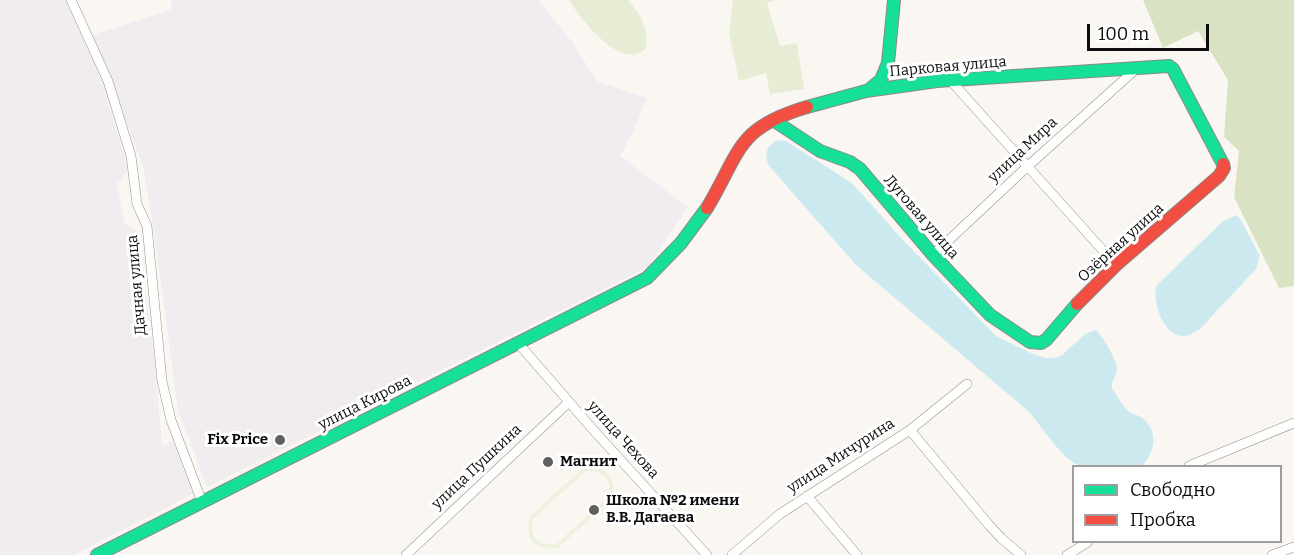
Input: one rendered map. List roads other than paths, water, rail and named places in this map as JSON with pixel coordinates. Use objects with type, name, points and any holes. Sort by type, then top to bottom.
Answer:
[{"type":"street","name":"Дачная улица","points":[[71,0],[108,81],[130,156],[136,204],[147,226],[162,381],[171,420],[202,502]]},
{"type":"street","points":[[869,90],[881,80],[889,62],[890,14],[894,0]]},
{"type":"street","name":"Парковая улица","points":[[647,278],[673,254],[708,207],[743,144],[752,133],[772,120],[824,100],[869,90],[951,81],[1169,66],[1173,69],[1218,151],[1224,168]]},
{"type":"street","name":"улица Мира","points":[[933,255],[1136,69]]},
{"type":"street","points":[[951,81],[1116,265]]},
{"type":"street","name":"Луговая улица","points":[[772,120],[820,151],[850,162],[860,170],[933,255],[997,322],[1030,342],[1041,343]]},
{"type":"street","name":"Озёрная улица","points":[[1041,343],[1047,340],[1074,306],[1116,265],[1220,176],[1224,168]]},
{"type":"street","name":"улица Кирова","points":[[97,555],[117,550],[202,502],[647,278]]},
{"type":"street","name":"улица Чехова","points":[[518,343],[707,555]]},
{"type":"street","name":"улица Мичурина","points":[[732,555],[780,514],[910,430],[967,384]]},
{"type":"street","name":"улица Пушкина","points":[[406,555],[569,402]]},
{"type":"street","points":[[1191,465],[1294,423]]},
{"type":"street","points":[[910,430],[989,525],[1021,555]]},
{"type":"street","points":[[807,496],[857,555]]},
{"type":"street","points":[[1067,555],[1086,543]]},
{"type":"street","points":[[1272,555],[1294,547]]},
{"type":"water","points":[[777,140],[786,141],[852,183],[904,241],[996,336],[1033,354],[1054,358],[1062,355],[1085,334],[1096,330],[1115,360],[1117,371],[1112,388],[1126,409],[1143,418],[1152,432],[1152,450],[1143,465],[1079,465],[1067,457],[1027,410],[856,265],[769,166],[767,151],[770,145]]},
{"type":"water","points":[[1236,215],[1240,218],[1260,256],[1256,269],[1199,330],[1186,336],[1175,334],[1164,323],[1157,307],[1157,285],[1223,221]]},
{"type":"place","name":"Fix Price","points":[[280,440]]},
{"type":"place","name":"Магнит","points":[[548,462]]},
{"type":"place","name":"Школа №2 имени В.В. Дагаева","points":[[594,510]]}]
